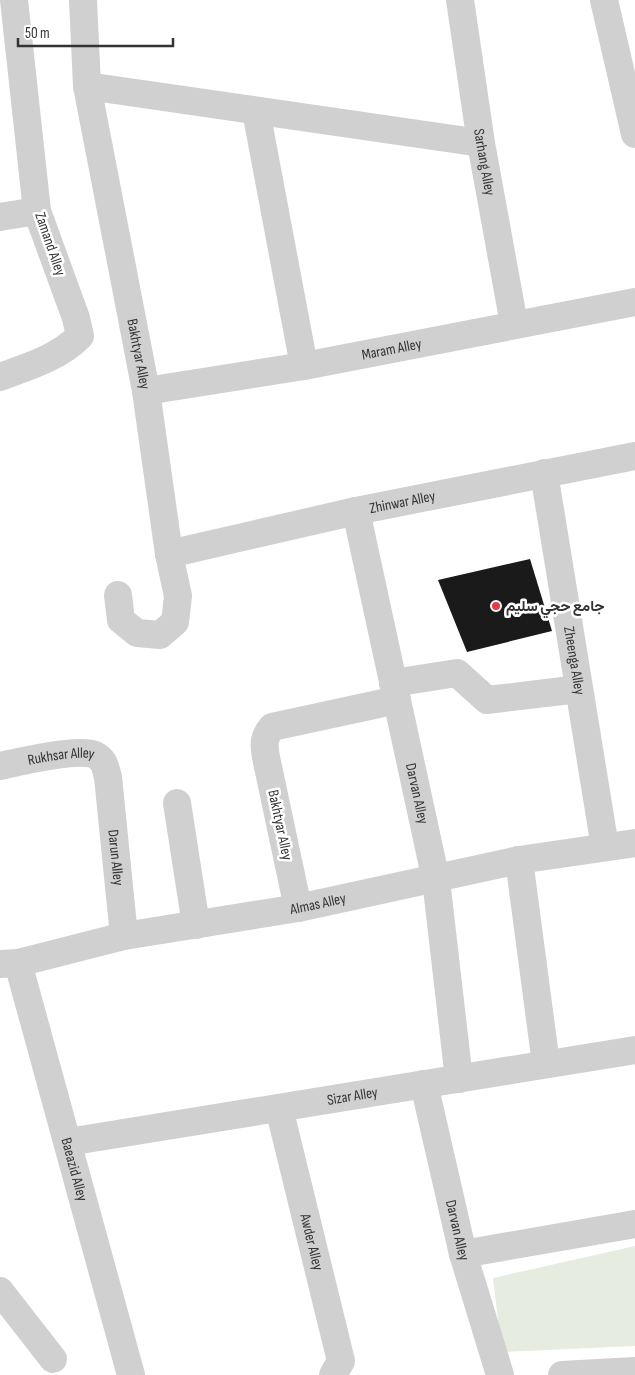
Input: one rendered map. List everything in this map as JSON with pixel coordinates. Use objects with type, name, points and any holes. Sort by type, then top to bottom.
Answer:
[{"type":"street","name":"Zamand Alley","points":[[0,377],[48,359],[68,349],[80,336],[76,318],[37,211],[14,0]]},
{"type":"street","name":"Bakhtyar Alley","points":[[83,0],[87,86],[146,391],[169,554],[178,596],[175,622],[160,635],[137,633],[121,620],[118,595]]},
{"type":"street","name":"Sarhang Alley","points":[[460,0],[482,143],[514,324]]},
{"type":"street","points":[[604,0],[635,134]]},
{"type":"street","points":[[87,86],[482,143]]},
{"type":"street","points":[[256,111],[304,366]]},
{"type":"street","points":[[0,217],[37,211]]},
{"type":"street","name":"Maram Alley","points":[[146,391],[304,366],[635,302]]},
{"type":"street","name":"Zhinwar Alley","points":[[169,554],[356,511],[635,456]]},
{"type":"street","name":"Zheenga Alley","points":[[544,473],[605,847]]},
{"type":"street","name":"Darvan Alley","points":[[356,511],[436,880],[459,1079]]},
{"type":"street","points":[[395,692],[457,673],[487,700],[579,689]]},
{"type":"street","name":"Bakhtyar Alley","points":[[298,908],[264,742],[265,735],[272,727],[395,692]]},
{"type":"street","name":"Rukhsar Alley","points":[[0,766],[73,752],[94,753],[104,761],[108,777]]},
{"type":"street","name":"Darun Alley","points":[[108,777],[124,936]]},
{"type":"street","points":[[177,803],[196,925]]},
{"type":"street","name":"Almas Alley","points":[[9,963],[124,936],[298,908],[436,880],[519,860],[635,843]]},
{"type":"street","points":[[519,860],[546,1064]]},
{"type":"street","name":"Baeazid Alley","points":[[9,963],[68,1142],[131,1375]]},
{"type":"street","name":"Sizar Alley","points":[[68,1142],[635,1050]]},
{"type":"street","name":"Darvan Alley","points":[[424,1084],[463,1254],[500,1375]]},
{"type":"street","name":"Awder Alley","points":[[279,1108],[341,1361],[334,1375]]},
{"type":"street","points":[[463,1254],[635,1224]]},
{"type":"street","points":[[0,1291],[53,1359]]},
{"type":"street","points":[[562,1375],[635,1370]]},
{"type":"shaded area","points":[[635,1246],[635,1346],[502,1352],[493,1278]]},
{"type":"building","name":"جامع حجي سليم","points":[[530,559],[552,631],[467,652],[438,580]]},
{"type":"place","name":"جامع حجي سليم","points":[[496,606]]}]
